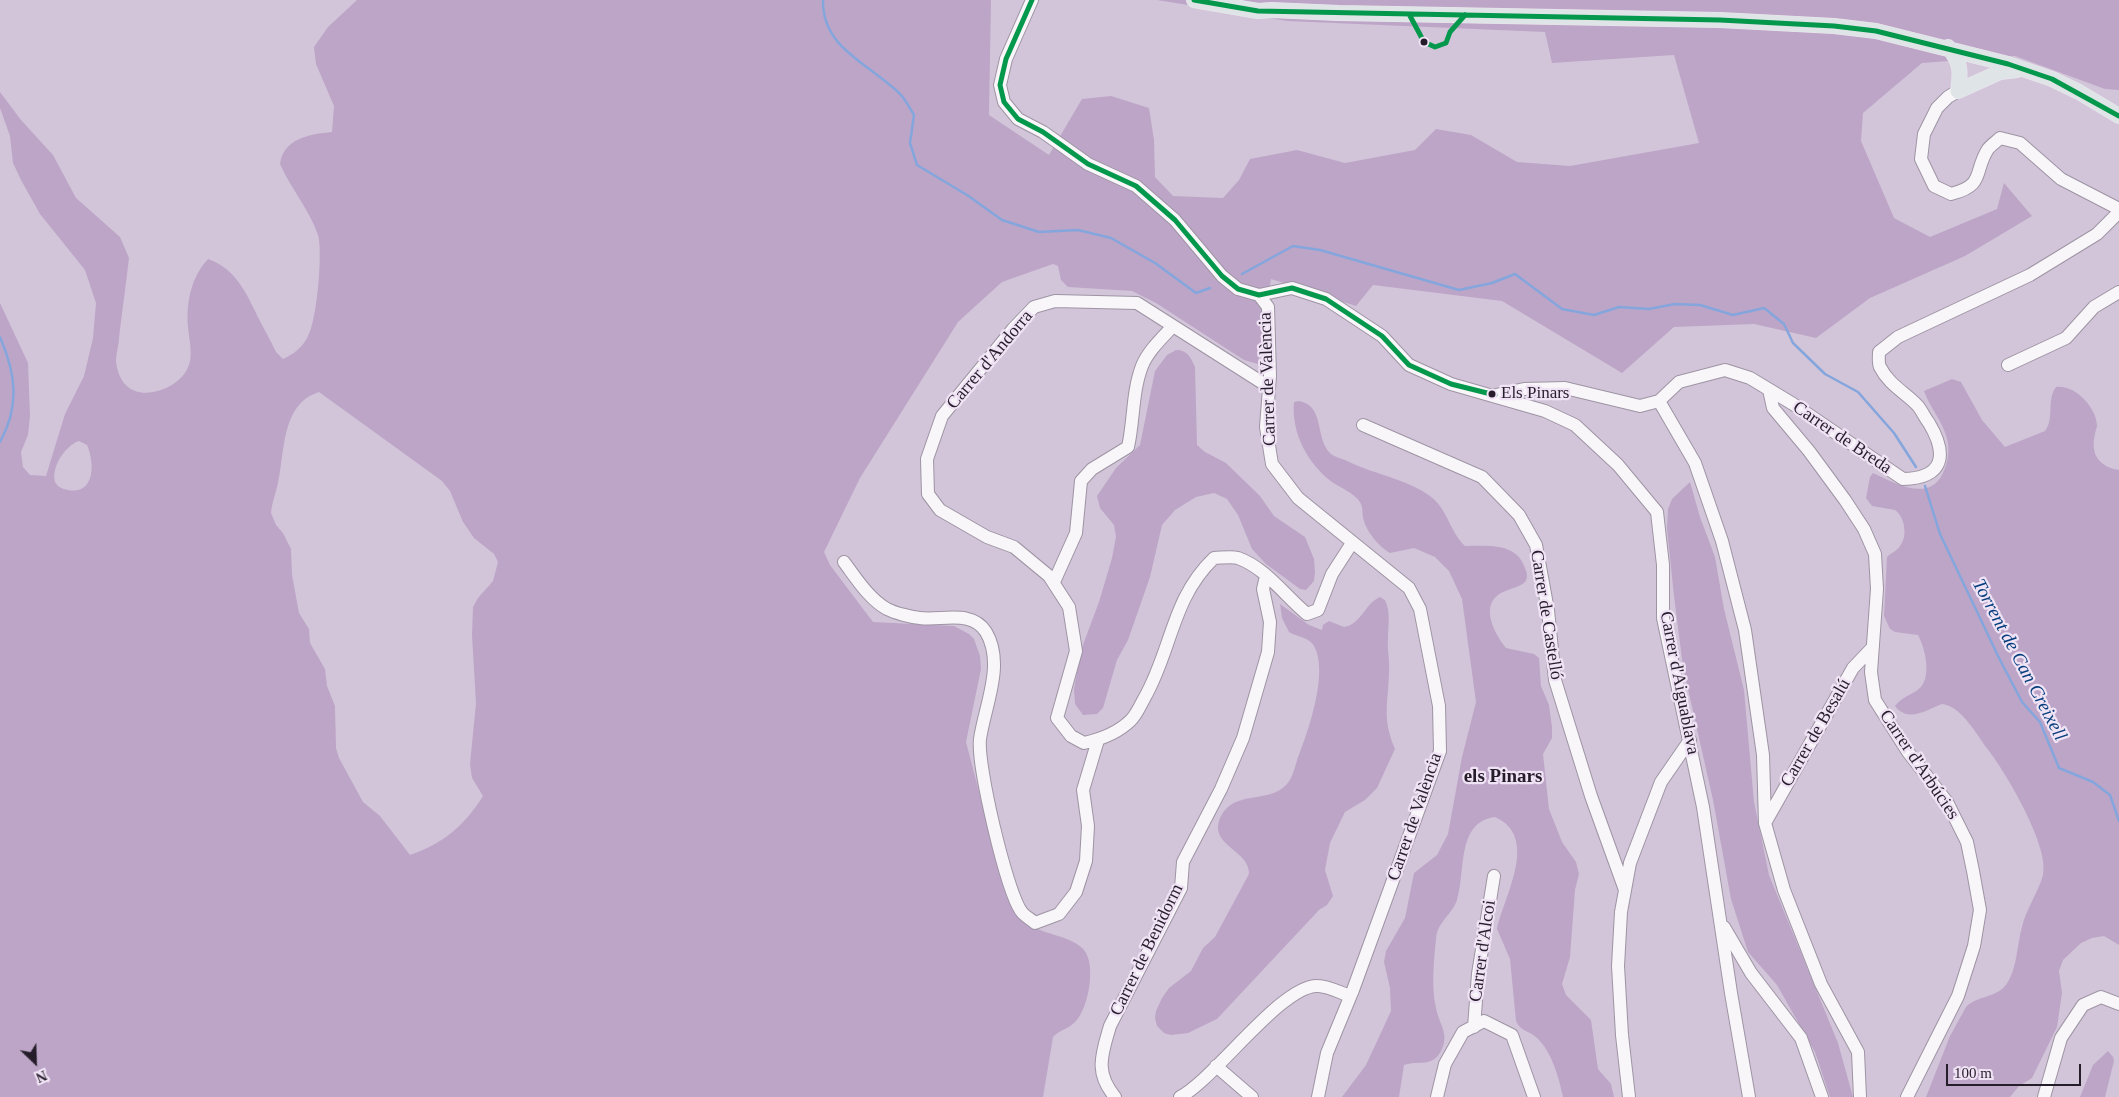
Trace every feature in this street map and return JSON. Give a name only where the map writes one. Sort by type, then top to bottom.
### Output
[{"type":"main road","points":[[1194,0],[1244,10],[1801,23],[1876,31],[1948,47],[2052,79],[2079,92],[2119,116]]},
{"type":"main road","points":[[1238,0],[1271,10]]},
{"type":"main road","points":[[1948,47],[1957,57],[1961,71],[1958,91]]},
{"type":"main road","points":[[1958,91],[2000,72],[2021,70]]},
{"type":"street","name":"Carrer d'Aiguablava","points":[[1032,0],[1006,58],[1000,84],[1004,102],[1018,119],[1043,132],[1088,164],[1136,186],[1175,220],[1222,276],[1238,289],[1259,294],[1292,288],[1326,299],[1382,336],[1409,365],[1451,384],[1495,395],[1545,411],[1575,425],[1618,466],[1657,512],[1663,565],[1663,618],[1704,807],[1749,1097]]},
{"type":"street","points":[[1958,91],[1948,96],[1936,108],[1924,134],[1921,159],[1934,186],[1951,194],[1962,192],[1976,182],[1988,150],[2000,138],[2020,143],[2061,179],[2119,210]]},
{"type":"street","name":"Carrer de Breda","points":[[1659,401],[1679,382],[1702,374],[1725,370],[1750,378],[1903,479],[1920,478],[1936,470],[1942,456],[1936,436],[1919,407],[1893,386],[1880,366],[1878,352],[1898,337],[2030,275],[2097,234],[2119,210]]},
{"type":"street","points":[[2008,365],[2066,338],[2094,307],[2119,292]]},
{"type":"street","name":"Carrer de València","points":[[1259,294],[1268,307],[1269,387],[1266,427],[1272,464],[1298,498],[1409,588],[1420,609],[1439,706],[1440,752],[1327,1053],[1318,1097]]},
{"type":"street","name":"Carrer d'Andorra","points":[[1098,740],[1084,743],[1077,740],[1071,736],[1057,718],[1076,651],[1069,607],[1054,582],[1014,547],[986,537],[940,510],[928,494],[928,459],[942,416],[984,362],[1034,307],[1054,301],[1137,303],[1269,387]]},
{"type":"street","points":[[1054,582],[1076,533],[1081,481],[1092,469],[1128,447],[1132,429],[1134,401],[1142,366],[1173,326]]},
{"type":"street","points":[[1495,395],[1524,389],[1565,388],[1640,406],[1659,401],[1695,463],[1722,541],[1745,630],[1763,755],[1765,823],[1784,890],[1821,984],[1858,1052],[1860,1097]]},
{"type":"street","name":"Carrer d'Arbúcies","points":[[1769,390],[1773,408],[1809,451],[1845,500],[1864,529],[1875,554],[1877,588],[1871,672],[1875,700],[1908,752],[1947,802],[1967,842],[1980,910],[1974,946],[1958,996],[1907,1097]]},
{"type":"street","name":"Carrer de Castelló","points":[[1364,425],[1482,477],[1519,516],[1536,545],[1548,610],[1555,680],[1591,796],[1625,890]]},
{"type":"street","points":[[844,562],[866,591],[887,609],[919,618],[967,617],[986,631],[994,657],[989,699],[980,741],[983,781],[1010,883],[1021,912],[1036,923],[1059,914],[1076,892],[1086,861],[1088,826],[1084,790],[1098,740],[1108,737],[1133,719],[1154,680],[1176,614],[1199,573],[1214,558],[1237,558],[1266,576],[1307,614],[1318,610],[1332,574],[1352,543]]},
{"type":"street","name":"Carrer de Benidorm","points":[[1115,1097],[1103,1079],[1101,1060],[1105,1043],[1110,1026],[1181,888],[1183,862],[1221,789],[1243,738],[1268,652],[1270,622],[1263,589],[1266,576]]},
{"type":"street","name":"Carrer de Besalú","points":[[1765,823],[1853,668],[1874,647]]},
{"type":"street","points":[[1629,1097],[1622,1035],[1618,966],[1621,912],[1630,863],[1661,782],[1690,740]]},
{"type":"street","name":"Carrer d'Alcoi","points":[[1474,1027],[1478,974],[1494,876]]},
{"type":"street","points":[[1721,922],[1751,973],[1801,1038],[1822,1097]]},
{"type":"street","points":[[1180,1097],[1293,994],[1317,985],[1350,996]]},
{"type":"street","points":[[2044,1097],[2061,1038],[2083,1005],[2101,996],[2119,1004]]},
{"type":"street","points":[[1437,1097],[1445,1064],[1463,1032],[1484,1021],[1512,1036],[1534,1097]]},
{"type":"street","points":[[1216,1066],[1252,1097]]},
{"type":"shaded area","points":[[357,0],[991,0],[989,115],[1049,155],[1082,99],[1111,96],[1149,108],[1154,140],[1155,177],[1173,196],[1223,198],[1239,180],[1250,159],[1297,150],[1345,163],[1415,150],[1436,129],[1471,135],[1517,162],[1570,166],[1699,143],[1674,55],[1552,63],[1545,32],[1287,21],[1157,0],[2119,0],[2119,90],[2105,89],[2015,56],[1922,63],[1863,113],[1861,141],[1894,218],[1930,237],[1997,209],[2004,183],[2032,216],[1965,256],[1870,298],[1816,338],[1754,324],[1674,327],[1622,373],[1502,301],[1373,285],[1356,306],[1271,279],[1258,364],[1244,360],[1156,303],[1132,291],[1068,287],[1061,280],[1058,266],[1053,264],[1002,282],[958,322],[860,478],[824,552],[830,565],[873,622],[954,626],[974,639],[980,656],[981,669],[966,742],[988,826],[1032,926],[1075,943],[1086,953],[1089,962],[1090,984],[1088,996],[1080,1016],[1073,1024],[1053,1037],[1043,1097],[0,1097],[0,303],[28,363],[30,416],[28,435],[21,452],[23,467],[30,475],[46,476],[65,414],[84,376],[93,338],[96,303],[85,270],[40,214],[13,163],[10,136],[0,108],[0,92],[21,120],[53,155],[76,198],[120,237],[129,258],[116,355],[117,366],[121,379],[127,386],[143,393],[151,392],[168,387],[176,382],[187,369],[191,353],[188,327],[189,300],[197,274],[208,259],[227,269],[240,284],[276,352],[283,359],[298,350],[308,336],[316,302],[320,255],[318,235],[310,216],[280,164],[286,149],[298,139],[332,132],[334,106],[316,64],[314,47],[328,27]],"holes":[[[319,392],[442,481],[450,491],[463,522],[474,538],[494,554],[498,562],[493,581],[478,598],[473,607],[472,635],[476,703],[470,764],[472,778],[483,796],[461,825],[433,845],[410,855],[380,816],[363,802],[339,758],[336,748],[335,706],[327,686],[325,669],[310,643],[309,629],[299,613],[292,575],[291,549],[271,513],[291,418],[307,398]],[[79,441],[87,445],[90,452],[91,476],[83,488],[77,490],[64,489],[55,482],[55,470],[64,452]]]},
{"type":"shaded area","points":[[1176,350],[1186,353],[1195,367],[1197,445],[1205,452],[1226,463],[1260,496],[1274,516],[1305,537],[1314,559],[1314,581],[1306,590],[1300,589],[1266,564],[1252,549],[1238,515],[1227,499],[1214,493],[1196,497],[1175,510],[1162,525],[1150,577],[1128,640],[1117,660],[1103,708],[1097,714],[1083,715],[1075,704],[1074,689],[1081,650],[1099,602],[1116,537],[1114,525],[1100,508],[1097,496],[1116,468],[1140,445],[1155,371],[1167,355]]},
{"type":"shaded area","points":[[1952,379],[1961,382],[1982,420],[2005,447],[2045,431],[2050,420],[2053,392],[2056,387],[2070,389],[2084,399],[2096,419],[2094,448],[2101,463],[2119,470],[2119,945],[2104,936],[2092,938],[2081,943],[2063,960],[2059,971],[2062,993],[2057,1027],[2032,1078],[2019,1086],[2010,1097],[1926,1097],[1950,1036],[1966,1007],[1970,1003],[2001,990],[2009,980],[2024,920],[2043,875],[2040,847],[2025,811],[2006,776],[1974,730],[1956,710],[1942,704],[1917,714],[1906,714],[1895,706],[1900,700],[1920,688],[1924,683],[1926,662],[1918,635],[1895,632],[1890,629],[1884,616],[1887,557],[1902,542],[1905,532],[1903,522],[1895,510],[1872,506],[1866,498],[1870,477],[1873,473],[1911,488],[1929,487],[1937,482],[1946,465],[1948,443],[1943,427],[1924,391]]},
{"type":"shaded area","points":[[1299,401],[1313,409],[1317,416],[1326,448],[1331,454],[1420,490],[1430,496],[1441,507],[1465,546],[1500,547],[1515,554],[1525,568],[1526,581],[1496,597],[1490,610],[1491,618],[1497,634],[1506,648],[1534,654],[1539,658],[1541,686],[1549,705],[1552,727],[1552,738],[1543,754],[1549,809],[1562,842],[1576,862],[1579,874],[1575,890],[1570,957],[1562,984],[1566,995],[1591,1020],[1598,1069],[1611,1084],[1614,1097],[1563,1097],[1557,1074],[1547,1050],[1537,1038],[1520,1027],[1516,1021],[1510,959],[1497,929],[1516,868],[1517,853],[1515,838],[1508,826],[1495,817],[1483,821],[1474,828],[1468,838],[1457,900],[1437,933],[1433,982],[1434,1000],[1444,1034],[1441,1051],[1429,1062],[1404,1065],[1399,1097],[1342,1097],[1366,1065],[1391,1011],[1390,988],[1384,962],[1386,951],[1405,918],[1414,873],[1437,855],[1448,834],[1462,757],[1476,702],[1462,599],[1449,571],[1435,557],[1414,548],[1390,553],[1377,542],[1364,522],[1360,502],[1351,493],[1323,475],[1303,447],[1295,425],[1294,414],[1294,402]]},
{"type":"shaded area","points":[[1690,482],[1700,517],[1715,557],[1724,609],[1744,690],[1754,802],[1769,875],[1838,1043],[1853,1097],[1830,1097],[1815,1052],[1777,985],[1748,952],[1731,899],[1713,800],[1683,667],[1667,528],[1668,509],[1672,499]]},
{"type":"shaded area","points":[[1380,597],[1385,600],[1389,614],[1387,720],[1395,749],[1377,788],[1365,800],[1345,812],[1330,843],[1325,870],[1333,896],[1327,905],[1319,910],[1217,1019],[1188,1033],[1171,1035],[1164,1033],[1157,1026],[1155,1018],[1162,998],[1169,988],[1191,971],[1203,948],[1215,937],[1249,874],[1248,866],[1244,860],[1220,837],[1218,830],[1219,821],[1232,804],[1240,800],[1278,791],[1286,785],[1294,772],[1307,733],[1318,686],[1318,657],[1312,643],[1289,632],[1282,618],[1280,604],[1309,625],[1322,630],[1323,625],[1329,621],[1344,627],[1350,625],[1359,618],[1370,604]]},
{"type":"shaded area","points":[[2108,1051],[2114,1061],[2105,1097],[2080,1097],[2093,1065]]},
{"type":"waterway","name":"Torrent de Can Creixell","points":[[823,0],[825,17],[830,31],[838,43],[900,94],[914,115],[910,143],[917,165],[967,195],[1002,220],[1039,232],[1078,230],[1111,238],[1155,263],[1196,293],[1210,288]]},
{"type":"waterway","name":"Torrent de Can Creixell","points":[[1242,274],[1293,246],[1320,250],[1459,290],[1492,283],[1515,274],[1562,309],[1594,315],[1619,307],[1649,309],[1675,304],[1700,305],[1733,315],[1764,308],[1784,324],[1793,343],[1825,374],[1858,392],[1894,433],[1916,467]]},
{"type":"waterway","points":[[0,337],[10,364],[14,390],[11,416],[0,442]]},
{"type":"waterway","name":"Torrent de Can Creixell","points":[[1925,486],[1940,534],[2022,702],[2040,722],[2059,768],[2093,782],[2110,795],[2119,821]]},
{"type":"transit line","points":[[1032,0],[1006,59],[1000,85],[1004,102],[1018,119],[1043,132],[1088,164],[1136,186],[1175,220],[1222,276],[1238,289],[1259,295],[1292,288],[1326,299],[1382,336],[1409,365],[1451,384],[1495,395]]},
{"type":"transit line","points":[[1194,0],[1258,11],[1720,20],[1834,26],[1876,31],[2008,64],[2052,79],[2119,116]]},
{"type":"transit line","points":[[1409,14],[1424,42],[1435,47],[1446,43],[1450,32],[1465,15]]},
{"type":"place","name":"Els Pinars","points":[[1492,394]]},
{"type":"district","name":"els Pinars","points":[[1503,777]]}]
